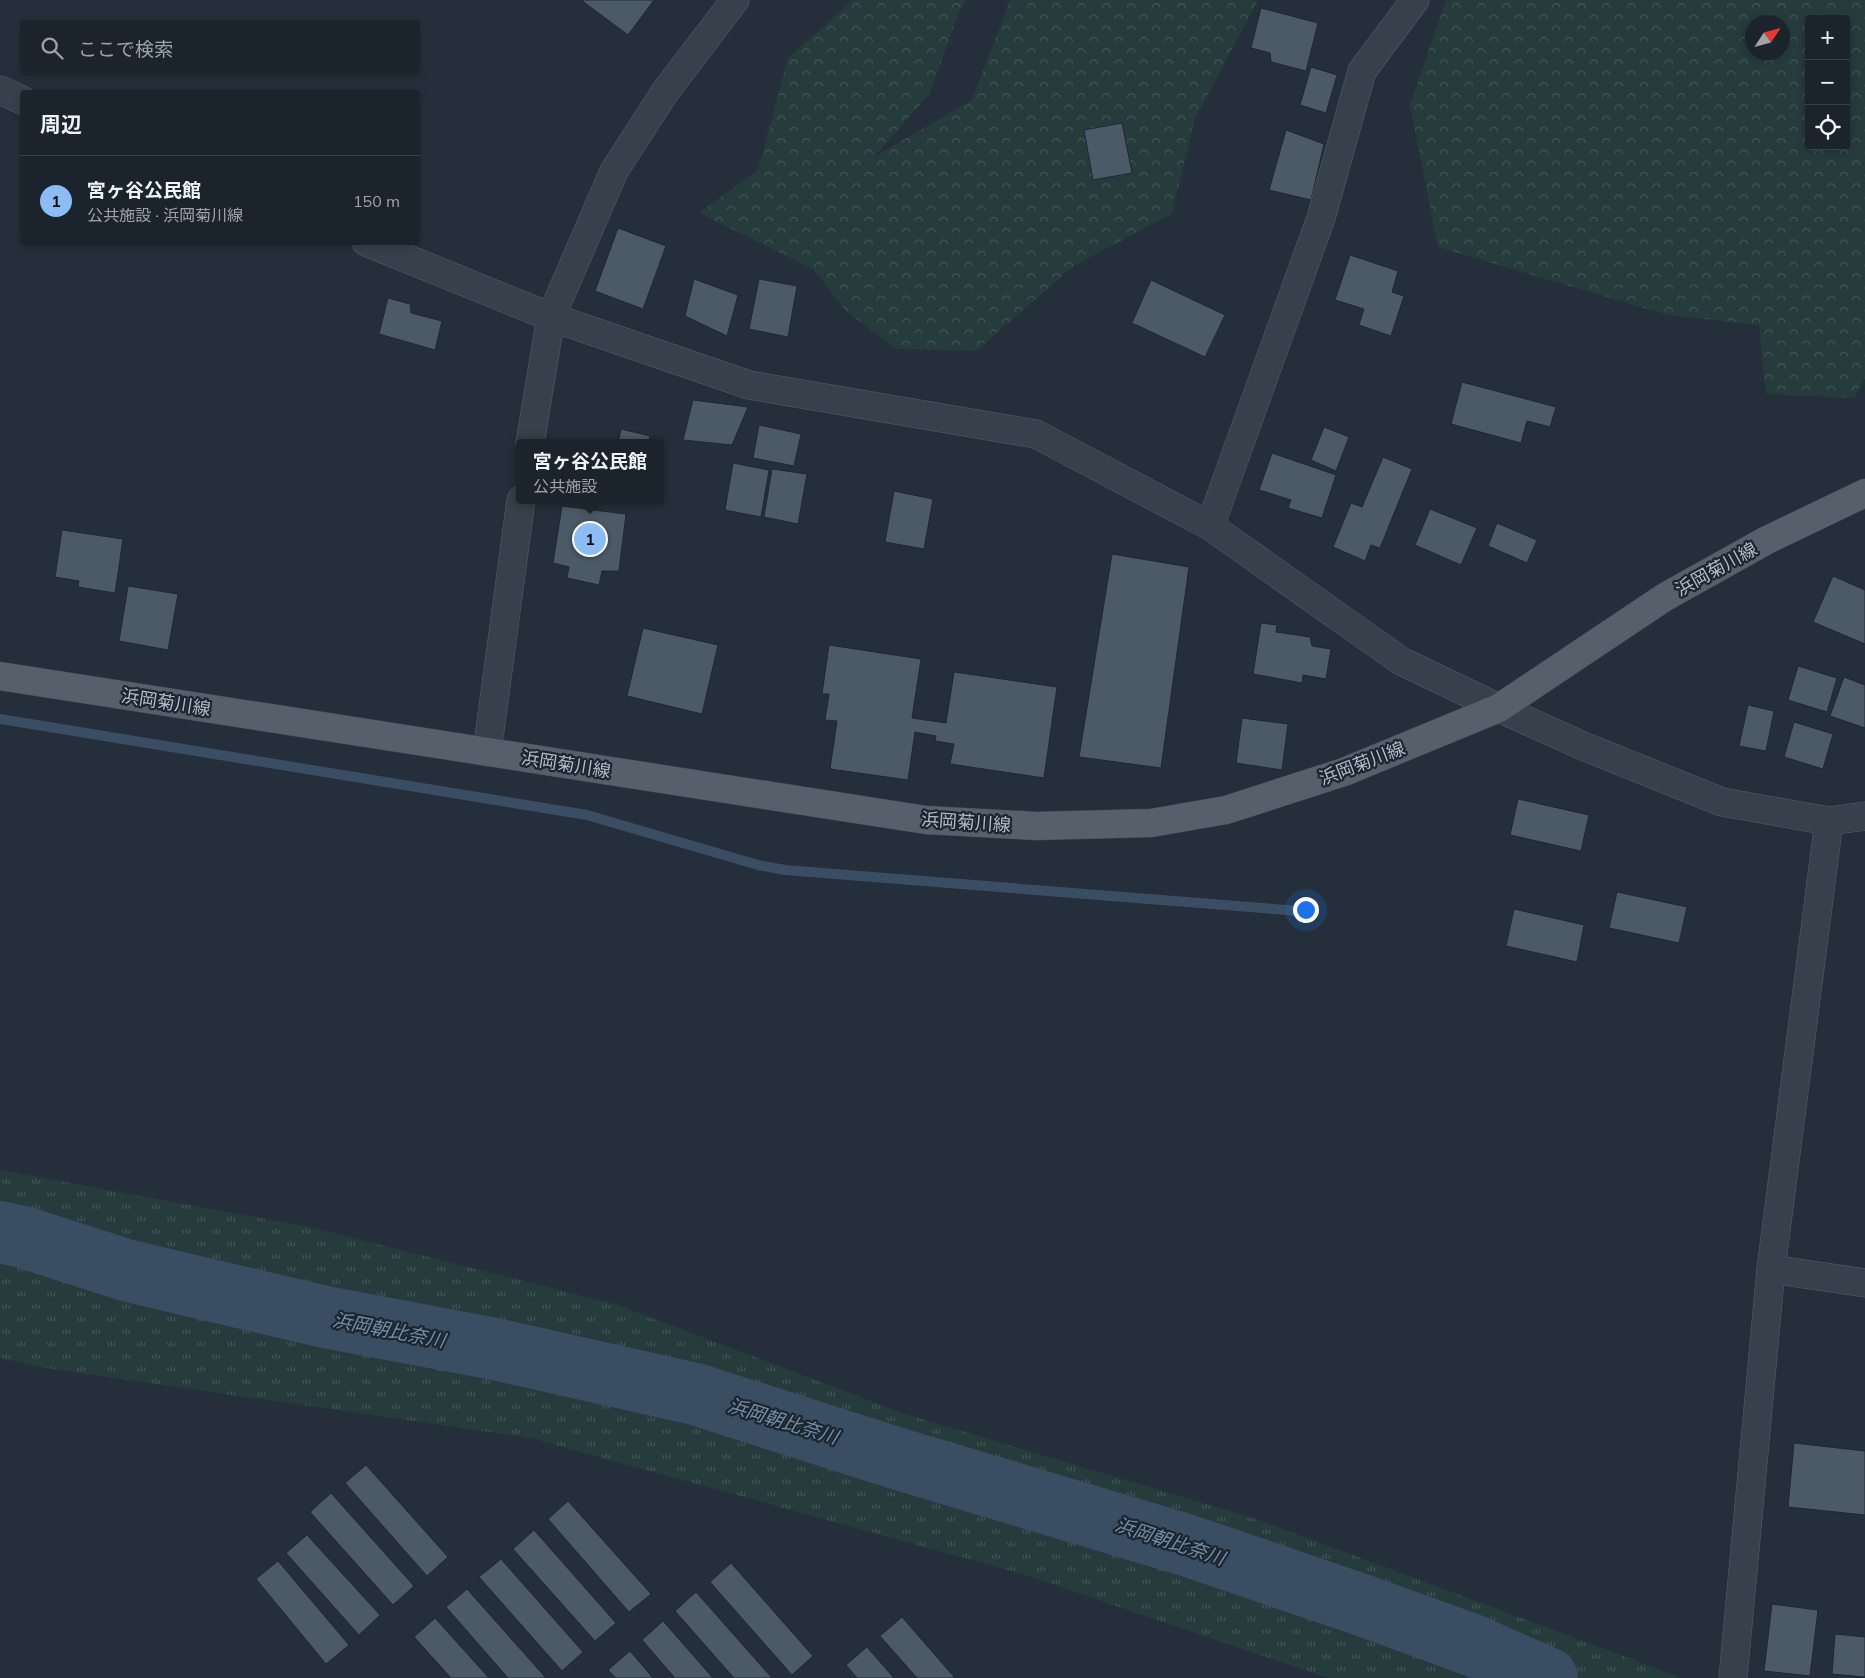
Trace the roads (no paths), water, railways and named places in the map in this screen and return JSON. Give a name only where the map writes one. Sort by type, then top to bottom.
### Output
[{"type":"main road","name":"浜岡菊川線","points":[[0,676],[926,820],[1037,826],[1151,822],[1226,810],[1335,775],[1499,708],[1665,597],[1767,540],[1865,493]]},
{"type":"street","points":[[531,439],[551,318],[614,171],[665,92],[735,0]]},
{"type":"street","points":[[1210,526],[1320,218],[1362,71],[1415,0]]},
{"type":"street","points":[[0,90],[20,99]]},
{"type":"street","points":[[373,245],[551,318],[749,385],[1036,434],[1210,526],[1401,660],[1499,708],[1583,746],[1722,802],[1830,821],[1865,816]]},
{"type":"street","points":[[487,752],[520,504]]},
{"type":"street","points":[[1733,1678],[1772,1269],[1830,821]]},
{"type":"street","points":[[1772,1269],[1865,1282]]},
{"type":"waterway","points":[[0,719],[587,815],[758,865],[785,870],[1312,912]]},
{"type":"waterway","name":"浜岡朝比奈川","points":[[0,1232],[23,1237],[129,1271],[325,1317],[495,1349],[695,1394],[902,1460],[1186,1545],[1472,1645],[1547,1678]]},
{"type":"place","name":"宮ヶ谷公民館","points":[[590,539]]}]
